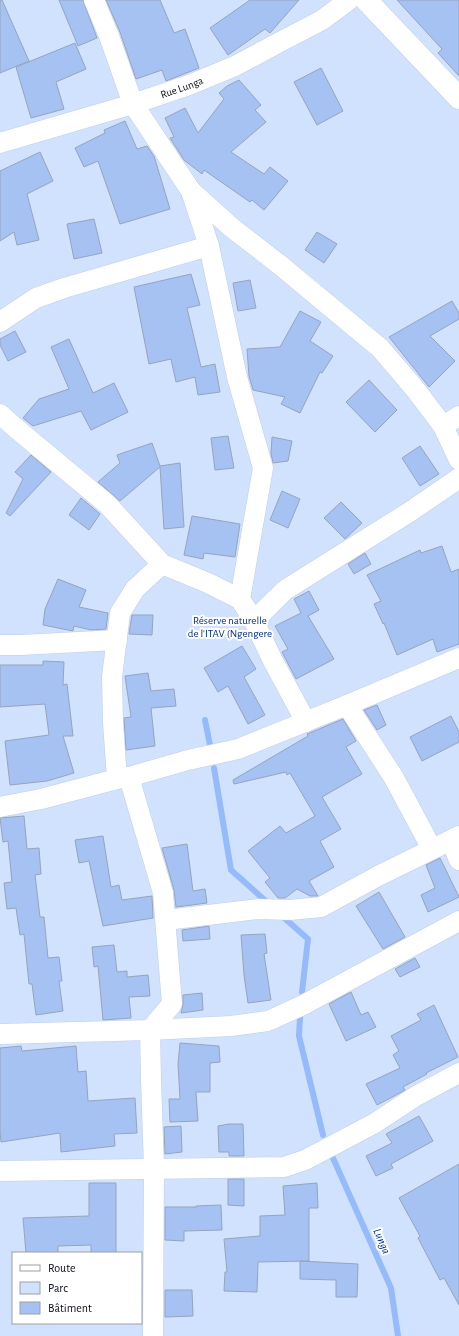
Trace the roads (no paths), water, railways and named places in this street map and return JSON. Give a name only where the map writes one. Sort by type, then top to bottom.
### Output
[{"type":"street","points":[[94,0],[109,36],[133,104],[191,191],[231,227],[280,264],[380,348],[415,389],[451,421],[459,460]]},
{"type":"street","name":"Rue Lunga","points":[[0,143],[189,86],[235,66],[322,20],[349,0]]},
{"type":"street","points":[[366,0],[459,98]]},
{"type":"street","points":[[191,191],[209,246],[237,377],[263,468],[240,599]]},
{"type":"street","points":[[0,322],[36,298],[57,290],[209,246]]},
{"type":"street","points":[[0,414],[107,504],[162,564],[208,583],[240,599],[254,621],[273,661],[306,722]]},
{"type":"street","points":[[254,621],[285,590],[411,511],[459,478]]},
{"type":"street","points":[[152,1336],[154,1168],[150,1079],[150,1030],[172,1004],[163,893],[123,778],[113,722],[112,677],[120,613],[135,589],[162,564]]},
{"type":"street","points":[[0,645],[117,640]]},
{"type":"street","points":[[0,807],[41,799],[188,760],[238,749],[459,658]]},
{"type":"street","points":[[347,705],[394,778],[432,849]]},
{"type":"street","points":[[166,920],[258,909],[290,910],[321,906],[455,838],[459,860]]},
{"type":"street","points":[[0,1034],[150,1030],[231,1026],[268,1021],[303,1005],[459,921]]},
{"type":"street","points":[[0,1170],[284,1167],[305,1160],[375,1123],[416,1096],[459,1073]]},
{"type":"waterway","points":[[205,720],[210,745]]},
{"type":"waterway","points":[[214,768],[231,870],[268,903]]},
{"type":"waterway","points":[[282,916],[308,939],[302,992]]},
{"type":"waterway","points":[[300,1017],[299,1036],[323,1135]]},
{"type":"waterway","name":"Lunga","points":[[333,1158],[391,1288],[398,1336]]},
{"type":"park label","name":"Réserve naturelle de l'ITAV (Ngengere","points":[[230,626]]}]
